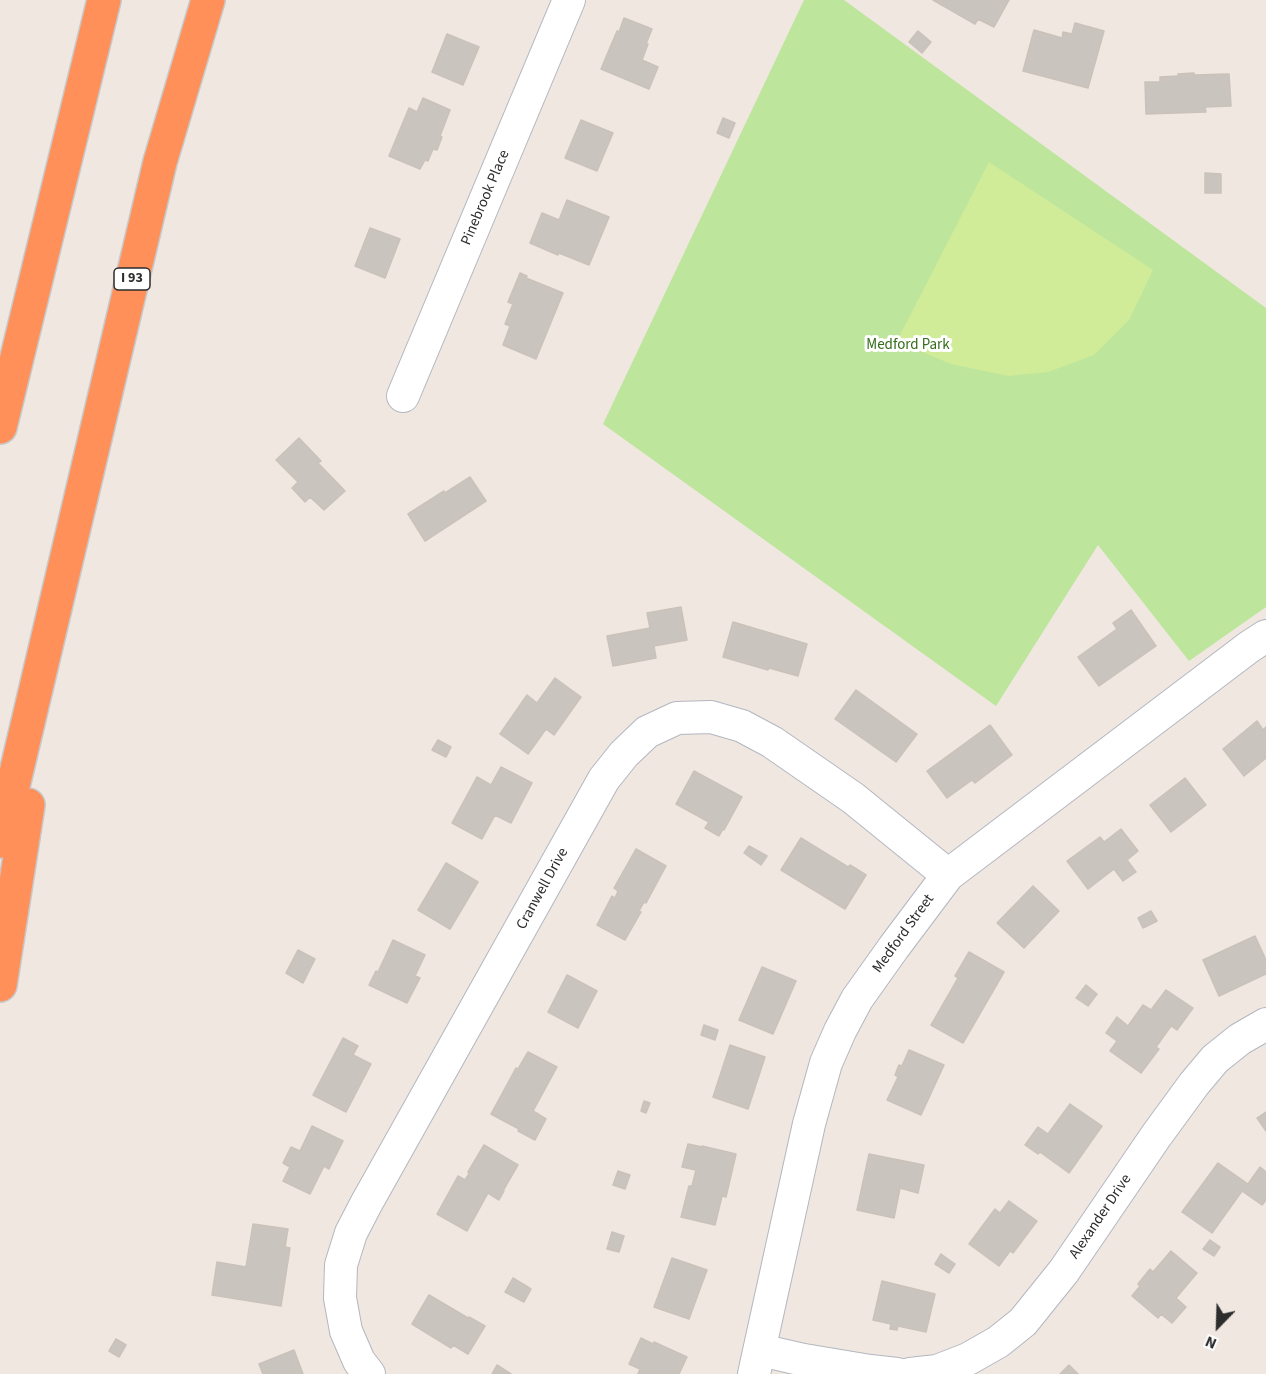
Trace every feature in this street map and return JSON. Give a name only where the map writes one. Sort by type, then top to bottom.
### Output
[{"type":"highway","points":[[0,427],[104,0]]},
{"type":"highway","name":"I 93","points":[[0,841],[160,162],[208,0]]},
{"type":"highway","points":[[0,985],[66,560]]},
{"type":"street","name":"Pinebrook Place","points":[[403,396],[569,0]]},
{"type":"street","name":"Medford Street","points":[[757,1362],[809,1124],[826,1063],[857,999],[894,946],[948,875],[1239,654],[1266,636]]},
{"type":"street","name":"Cranwell Drive","points":[[369,1374],[359,1361],[346,1331],[340,1298],[340,1265],[351,1233],[604,779],[624,754],[647,732],[677,718],[711,717],[742,726],[772,741],[853,798],[948,875]]},
{"type":"street","name":"Alexander Drive","points":[[910,1374],[938,1371],[968,1359],[998,1342],[1023,1322],[1064,1271],[1194,1084],[1215,1059],[1240,1039],[1266,1024]]},
{"type":"street","points":[[757,1362],[804,1360],[897,1374]]},
{"type":"green space","name":"Medford Park","points":[[804,0],[844,0],[1266,308],[1266,607],[1189,661],[1098,545],[996,706],[603,424]]},
{"type":"green space","points":[[989,162],[1153,270],[1129,320],[1094,355],[1048,372],[1008,376],[951,364],[897,341]]},
{"type":"building","points":[[933,0],[1009,0],[994,27],[978,19],[975,24]]},
{"type":"building","points":[[624,18],[652,29],[642,60],[658,67],[649,89],[601,69]]},
{"type":"building","points":[[1075,23],[1104,31],[1088,88],[1023,71],[1034,30],[1062,38],[1063,32],[1072,34]]},
{"type":"building","points":[[918,31],[931,42],[922,53],[909,42]]},
{"type":"building","points":[[447,34],[479,47],[463,85],[432,72]]},
{"type":"building","points":[[1194,73],[1194,75],[1229,74],[1231,106],[1205,107],[1206,112],[1146,114],[1145,82],[1160,82],[1160,77]]},
{"type":"building","points":[[423,98],[450,110],[437,150],[433,149],[428,161],[425,160],[420,169],[389,156],[409,108],[417,112]]},
{"type":"building","points":[[723,118],[735,123],[729,138],[717,133]]},
{"type":"building","points":[[581,120],[613,133],[597,171],[565,158]]},
{"type":"building","points":[[1205,173],[1221,174],[1221,193],[1205,193]]},
{"type":"building","points":[[567,200],[609,217],[589,265],[530,243],[542,213],[559,220]]},
{"type":"building","points":[[370,228],[400,239],[385,278],[355,266]]},
{"type":"building","points":[[520,273],[527,276],[526,278],[563,293],[536,359],[503,345],[510,326],[505,324],[513,304],[508,302]]},
{"type":"building","points":[[299,438],[321,461],[318,463],[345,491],[324,510],[310,497],[305,502],[292,488],[298,482],[276,460]]},
{"type":"building","points":[[470,477],[486,501],[425,541],[408,514]]},
{"type":"building","points":[[681,607],[687,640],[654,646],[656,658],[613,666],[607,636],[650,628],[647,613]]},
{"type":"building","points":[[1131,610],[1156,646],[1099,686],[1078,657],[1117,629],[1113,623]]},
{"type":"building","points":[[733,622],[807,644],[798,676],[723,657]]},
{"type":"building","points":[[555,678],[581,697],[554,735],[546,729],[528,754],[500,734],[527,695],[537,703]]},
{"type":"building","points":[[856,690],[917,734],[896,762],[835,719]]},
{"type":"building","points":[[1257,721],[1263,730],[1266,727],[1266,758],[1244,776],[1223,749]]},
{"type":"building","points":[[990,725],[1012,755],[975,783],[972,780],[947,798],[927,771]]},
{"type":"building","points":[[438,740],[451,747],[446,757],[432,750]]},
{"type":"building","points":[[501,767],[532,783],[511,823],[495,815],[482,839],[452,823],[477,777],[491,785]]},
{"type":"building","points":[[694,771],[742,797],[719,836],[705,828],[709,822],[676,804]]},
{"type":"building","points":[[1185,778],[1206,805],[1171,832],[1150,805]]},
{"type":"building","points":[[1121,829],[1138,851],[1127,860],[1136,872],[1123,881],[1114,869],[1088,889],[1067,861],[1100,837],[1104,842]]},
{"type":"building","points":[[801,838],[848,867],[850,865],[866,875],[845,909],[781,870]]},
{"type":"building","points":[[749,846],[767,856],[761,865],[744,853]]},
{"type":"building","points":[[636,849],[666,866],[646,903],[644,902],[639,911],[641,912],[625,940],[597,925],[612,896],[615,898],[618,891],[614,888]]},
{"type":"building","points":[[446,863],[478,882],[450,929],[418,910]]},
{"type":"building","points":[[1033,886],[1059,911],[1024,948],[997,923]]},
{"type":"building","points":[[1151,911],[1157,921],[1143,928],[1138,918]]},
{"type":"building","points":[[1255,936],[1266,960],[1266,974],[1219,996],[1203,960]]},
{"type":"building","points":[[393,940],[425,955],[415,976],[420,978],[407,1003],[369,985],[376,971],[378,972]]},
{"type":"building","points":[[298,950],[315,959],[303,983],[286,973]]},
{"type":"building","points":[[969,952],[1004,972],[963,1043],[931,1025],[958,978],[955,976]]},
{"type":"building","points":[[762,967],[796,981],[773,1034],[739,1020]]},
{"type":"building","points":[[567,975],[597,991],[578,1028],[548,1012]]},
{"type":"building","points":[[1086,985],[1097,994],[1088,1006],[1076,998]]},
{"type":"building","points":[[1166,990],[1193,1008],[1177,1030],[1171,1026],[1156,1047],[1159,1049],[1141,1073],[1110,1051],[1117,1041],[1106,1033],[1117,1017],[1128,1026],[1143,1005],[1151,1010]]},
{"type":"building","points":[[704,1025],[718,1030],[715,1040],[701,1035]]},
{"type":"building","points":[[343,1038],[358,1046],[353,1055],[371,1064],[346,1112],[313,1095]]},
{"type":"building","points":[[730,1045],[765,1057],[748,1109],[713,1097]]},
{"type":"building","points":[[909,1050],[944,1065],[921,1115],[887,1100],[898,1077],[895,1075],[899,1065],[902,1066]]},
{"type":"building","points":[[528,1052],[557,1067],[533,1111],[546,1119],[535,1140],[491,1114],[516,1068],[518,1069]]},
{"type":"building","points":[[644,1101],[650,1103],[646,1113],[641,1111]]},
{"type":"building","points":[[1070,1104],[1102,1126],[1069,1173],[1040,1152],[1038,1154],[1025,1145],[1038,1127],[1048,1134]]},
{"type":"building","points":[[1266,1112],[1266,1131],[1257,1118]]},
{"type":"building","points":[[312,1126],[343,1141],[329,1169],[324,1166],[310,1194],[283,1181],[290,1167],[283,1163],[291,1147],[300,1151]]},
{"type":"building","points":[[688,1144],[736,1154],[726,1197],[722,1196],[715,1225],[681,1217],[689,1186],[692,1186],[696,1170],[682,1167]]},
{"type":"building","points":[[484,1145],[518,1165],[499,1200],[488,1193],[467,1231],[437,1214],[458,1176],[465,1180]]},
{"type":"building","points":[[869,1154],[924,1165],[918,1193],[900,1188],[894,1218],[857,1210]]},
{"type":"building","points":[[1218,1163],[1248,1184],[1260,1167],[1266,1172],[1266,1200],[1262,1205],[1242,1191],[1212,1233],[1182,1212]]},
{"type":"building","points":[[618,1171],[630,1175],[625,1189],[613,1185]]},
{"type":"building","points":[[1009,1201],[1037,1221],[1013,1253],[1010,1251],[999,1266],[969,1244],[995,1209],[1000,1213]]},
{"type":"building","points":[[253,1224],[288,1229],[285,1247],[290,1248],[281,1306],[212,1295],[217,1262],[246,1267]]},
{"type":"building","points":[[612,1232],[624,1236],[619,1252],[607,1249]]},
{"type":"building","points":[[1210,1240],[1220,1247],[1214,1256],[1203,1249]]},
{"type":"building","points":[[1171,1251],[1197,1273],[1176,1298],[1186,1307],[1172,1323],[1161,1314],[1158,1318],[1132,1296],[1150,1269],[1153,1272]]},
{"type":"building","points":[[941,1254],[955,1264],[949,1273],[935,1264]]},
{"type":"building","points":[[672,1258],[707,1270],[689,1319],[654,1307]]},
{"type":"building","points":[[513,1278],[531,1289],[524,1302],[505,1292]]},
{"type":"building","points":[[882,1281],[935,1294],[926,1332],[898,1326],[897,1330],[890,1329],[891,1324],[873,1320]]},
{"type":"building","points":[[429,1295],[485,1326],[468,1354],[453,1345],[451,1348],[412,1324]]},
{"type":"building","points":[[641,1338],[687,1357],[679,1374],[638,1374],[640,1369],[629,1364]]},
{"type":"building","points":[[116,1339],[126,1345],[119,1357],[109,1351]]},
{"type":"building","points":[[294,1350],[303,1374],[263,1374],[259,1364]]},
{"type":"building","points":[[497,1365],[511,1374],[492,1374]]},
{"type":"building","points":[[1069,1365],[1078,1374],[1060,1374]]}]
